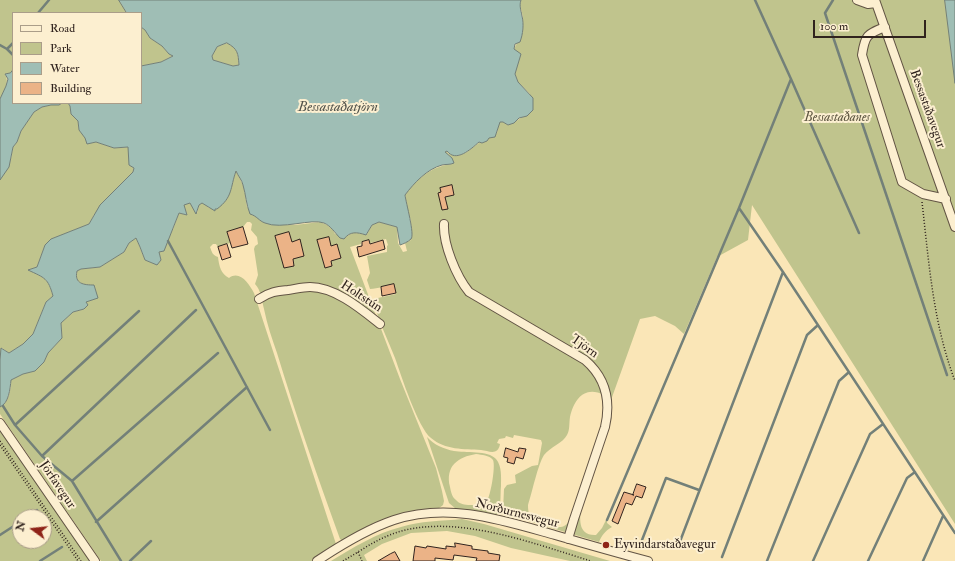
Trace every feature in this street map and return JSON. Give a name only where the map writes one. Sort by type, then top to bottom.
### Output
[{"type":"street","points":[[857,0],[868,4],[875,2]]},
{"type":"street","name":"Bessastaðavegur","points":[[875,2],[955,228]]},
{"type":"street","points":[[885,27],[870,33],[864,43],[862,55],[902,182],[921,193],[946,199]]},
{"type":"street","name":"Tjörn","points":[[444,224],[445,237],[454,266],[462,283],[469,292],[585,360],[597,372],[602,382],[608,405],[608,415],[568,539]]},
{"type":"street","name":"Holtstún","points":[[259,299],[266,294],[275,291],[310,287],[327,289],[356,306],[380,324]]},
{"type":"street","name":"Jörfavegur","points":[[0,423],[95,561]]},
{"type":"street","name":"Norðurnesvegur","points":[[317,561],[365,532],[395,520],[422,514],[456,512],[490,517],[568,539],[615,557],[648,561]]},
{"type":"path","points":[[921,193],[935,312],[944,351],[955,381]]},
{"type":"path","points":[[0,441],[80,561]]},
{"type":"path","points":[[0,446],[80,561]]},
{"type":"path","points":[[343,561],[386,536],[412,528],[442,526],[470,529],[507,536],[591,561]]},
{"type":"path","points":[[358,552],[362,561]]},
{"type":"green space","points":[[0,0],[119,0],[126,12],[12,12],[12,71],[5,74],[7,83],[0,99]]},
{"type":"green space","name":"Bessastaðanes","points":[[521,0],[955,0],[955,524],[752,205],[748,240],[717,257],[684,334],[675,326],[655,316],[640,319],[611,400],[604,378],[593,364],[463,287],[593,369],[604,395],[597,392],[591,392],[586,393],[578,399],[572,410],[567,435],[544,455],[535,479],[528,505],[530,516],[541,523],[561,527],[567,524],[572,516],[569,528],[565,532],[505,514],[503,511],[504,489],[507,485],[516,483],[515,475],[532,466],[538,465],[542,443],[541,440],[514,435],[513,438],[506,436],[505,438],[499,439],[497,443],[500,444],[497,450],[490,452],[448,447],[436,442],[426,432],[410,401],[374,303],[374,301],[378,298],[396,294],[394,284],[370,289],[367,280],[370,273],[367,256],[387,252],[388,245],[386,239],[370,243],[369,240],[350,247],[400,379],[436,468],[444,501],[443,505],[438,509],[343,541],[340,539],[307,447],[270,331],[260,292],[255,284],[258,275],[254,249],[258,244],[257,237],[251,230],[252,224],[247,222],[243,227],[227,232],[230,243],[218,247],[216,244],[213,244],[210,247],[213,254],[218,257],[222,272],[229,278],[237,276],[244,279],[254,293],[336,544],[334,548],[315,561],[101,561],[0,414],[0,407],[6,402],[9,395],[11,380],[23,374],[35,371],[44,362],[48,353],[62,338],[61,323],[73,312],[85,309],[85,302],[97,298],[94,286],[83,284],[78,281],[76,275],[77,271],[81,269],[100,267],[124,252],[129,243],[136,238],[145,260],[153,263],[161,260],[159,252],[173,229],[179,213],[187,215],[183,205],[190,203],[197,213],[199,205],[202,203],[207,205],[209,208],[216,208],[230,191],[236,171],[244,187],[247,207],[265,223],[295,225],[320,222],[327,225],[335,234],[347,236],[354,232],[367,234],[372,225],[379,222],[397,227],[398,243],[403,252],[407,251],[405,243],[411,240],[411,221],[407,210],[405,195],[409,189],[431,170],[452,164],[452,158],[445,152],[446,151],[449,154],[458,156],[497,133],[498,124],[500,122],[508,125],[525,116],[530,94],[518,82],[515,74],[514,49],[523,31],[523,17],[520,5]]},
{"type":"green space","points":[[142,28],[150,38],[162,46],[169,54],[174,55],[161,62],[142,66]]},
{"type":"green space","points":[[227,43],[236,49],[239,65],[233,66],[213,60],[212,56],[217,47]]},
{"type":"green space","points":[[69,104],[71,114],[78,121],[79,130],[90,143],[96,142],[114,148],[129,147],[129,164],[134,167],[133,172],[94,215],[89,224],[52,239],[45,245],[37,267],[29,270],[45,279],[53,296],[46,302],[33,334],[23,344],[9,353],[2,348],[0,360],[0,180],[11,158],[13,147],[17,142],[21,131],[34,112],[42,107]]},
{"type":"green space","points":[[0,431],[41,488],[90,561],[0,561]]},
{"type":"green space","points":[[427,437],[443,448],[450,450],[488,454],[496,459],[500,468],[500,501],[496,516],[456,509],[449,503]],"holes":[[[476,454],[487,456],[491,458],[494,463],[489,497],[485,504],[478,506],[462,504],[457,501],[452,494],[449,480],[449,473],[454,464],[464,457]]]},
{"type":"green space","points":[[581,505],[580,520],[586,533],[596,535],[602,528],[607,518],[607,523],[612,527],[604,533],[599,542],[572,534]]},
{"type":"green space","points":[[462,519],[610,561],[570,561],[511,548],[475,536],[447,531],[411,533],[382,544],[364,555],[367,561],[331,561],[365,541],[392,530],[408,525]]},
{"type":"water","name":"Bessastaðatjörn","points":[[119,0],[521,0],[520,6],[523,22],[522,32],[520,42],[515,44],[514,49],[521,54],[515,74],[518,82],[533,98],[533,110],[527,116],[519,118],[514,123],[508,125],[500,122],[495,137],[489,138],[487,141],[482,143],[479,142],[463,154],[455,156],[447,151],[445,152],[452,158],[454,163],[436,167],[426,173],[405,195],[412,236],[406,243],[400,245],[397,227],[379,222],[372,225],[366,235],[351,233],[344,239],[340,238],[324,223],[312,222],[272,225],[263,222],[250,214],[242,183],[236,171],[226,200],[222,205],[215,209],[215,211],[202,203],[199,205],[196,214],[190,203],[184,205],[187,215],[179,213],[164,251],[159,252],[161,260],[157,265],[145,260],[136,238],[129,243],[124,252],[100,267],[81,269],[77,271],[76,275],[78,281],[87,285],[94,285],[98,298],[86,302],[88,305],[84,309],[73,312],[61,323],[62,338],[48,353],[44,362],[35,371],[23,374],[11,380],[7,399],[0,407],[1,348],[9,353],[23,344],[33,334],[46,302],[53,296],[45,279],[28,270],[37,267],[45,245],[51,239],[89,224],[100,205],[133,172],[134,168],[129,165],[128,147],[114,148],[96,142],[87,144],[85,138],[79,130],[78,121],[71,114],[69,104],[142,104],[142,66],[161,62],[173,56],[150,38],[142,28],[142,12],[126,12]],"holes":[[[227,43],[237,52],[239,65],[233,66],[213,60],[212,56],[217,47]]]},
{"type":"water","points":[[945,0],[955,0],[955,83]]},
{"type":"water","points":[[12,71],[12,104],[60,104],[42,107],[34,112],[21,131],[17,142],[13,147],[9,167],[0,180],[0,99],[8,79],[5,74]]},
{"type":"building","points":[[452,185],[454,195],[445,197],[448,209],[442,210],[438,193],[441,192],[440,188]]},
{"type":"building","points":[[243,227],[248,244],[232,248],[227,232]]},
{"type":"building","points":[[289,232],[292,242],[300,239],[304,256],[293,259],[294,266],[284,268],[275,236]]},
{"type":"building","points":[[329,237],[331,246],[337,244],[341,258],[331,261],[332,266],[325,268],[317,240]]},
{"type":"building","points":[[369,240],[370,244],[383,240],[385,249],[359,257],[357,247],[362,246],[362,242]]},
{"type":"building","points":[[227,244],[231,257],[222,260],[218,247]]},
{"type":"building","points":[[394,284],[396,293],[382,296],[381,287]]},
{"type":"building","points":[[506,448],[518,452],[519,448],[526,449],[523,459],[516,457],[514,464],[507,462],[508,458],[504,457]]},
{"type":"building","points":[[637,484],[646,487],[642,498],[636,496],[632,505],[626,503],[618,524],[612,521],[624,492],[633,495]]},
{"type":"building","points":[[455,543],[472,546],[472,549],[488,551],[488,553],[500,555],[499,561],[476,561],[477,558],[454,555],[453,560],[435,558],[435,561],[413,561],[415,546],[446,549],[446,546],[455,547]]},
{"type":"building","points":[[395,552],[400,561],[378,561],[390,554]]},
{"type":"waterway","points":[[39,12],[49,0]]},
{"type":"waterway","points":[[755,0],[791,79],[739,208],[783,272],[955,533]]},
{"type":"waterway","points":[[833,0],[825,13],[947,375]]},
{"type":"waterway","points":[[7,49],[12,44]]},
{"type":"waterway","points":[[0,45],[12,54]]},
{"type":"waterway","points":[[791,79],[859,233]]},
{"type":"waterway","points":[[607,520],[739,208]]},
{"type":"waterway","points":[[168,241],[270,430]]},
{"type":"waterway","points":[[679,544],[783,272]]},
{"type":"waterway","points":[[42,456],[196,310]]},
{"type":"waterway","points":[[15,425],[139,311]]},
{"type":"waterway","points":[[722,557],[807,335],[818,325]]},
{"type":"waterway","points":[[72,481],[218,353]]},
{"type":"waterway","points":[[767,561],[839,381],[849,372]]},
{"type":"waterway","points":[[96,522],[247,387]]},
{"type":"waterway","points":[[3,406],[15,425],[42,456],[72,481],[121,561]]},
{"type":"waterway","points":[[813,561],[870,434],[883,424]]},
{"type":"waterway","points":[[868,561],[907,478],[915,472]]},
{"type":"waterway","points":[[642,540],[666,478],[699,490]]},
{"type":"waterway","points":[[923,561],[943,516]]},
{"type":"waterway","points":[[0,535],[12,527]]},
{"type":"waterway","points":[[130,561],[151,541]]},
{"type":"waterway","points":[[40,561],[62,547]]},
{"type":"place","name":"Eyvindarstaðavegur","points":[[606,545]]}]
